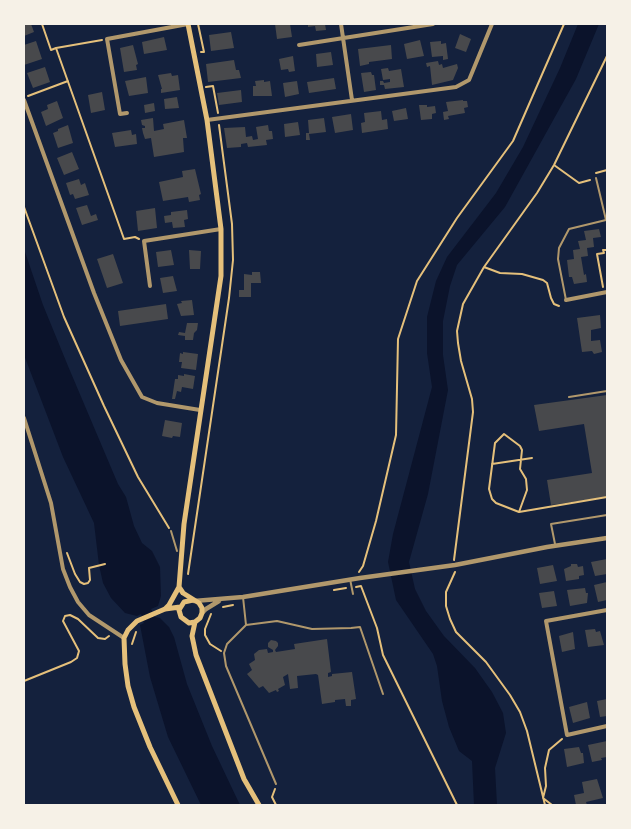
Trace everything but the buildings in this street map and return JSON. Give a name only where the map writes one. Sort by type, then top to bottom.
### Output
[{"type":"main road","points":[[178,590],[199,603],[202,608],[200,618],[195,622],[189,623],[183,620],[180,614],[181,606],[178,590],[184,524],[221,276],[221,229],[207,120],[188,24]]},
{"type":"main road","points":[[165,609],[178,590]]},
{"type":"main road","points":[[178,805],[150,748],[134,707],[128,686],[124,638],[128,630],[157,612],[181,606],[184,602],[194,600]]},
{"type":"main road","points":[[195,622],[192,636],[196,656],[240,770],[259,805]]},
{"type":"street","points":[[127,113],[120,114],[107,39],[188,24]]},
{"type":"street","points":[[341,24],[352,100]]},
{"type":"street","points":[[299,45],[433,24]]},
{"type":"street","points":[[207,120],[456,87],[468,80],[492,24]]},
{"type":"street","points":[[24,99],[120,360],[142,397],[157,403],[200,410]]},
{"type":"street","points":[[150,286],[144,241],[221,229]]},
{"type":"street","points":[[566,300],[605,292]]},
{"type":"street","points":[[24,418],[51,503],[63,569],[78,602],[89,615],[124,638]]},
{"type":"street","points":[[194,600],[223,600],[243,597],[350,580],[359,575],[367,577],[441,567],[455,567],[555,546],[607,538]]},
{"type":"street","points":[[202,613],[211,605],[223,600]]},
{"type":"street","points":[[607,610],[546,621],[567,735],[607,726]]},
{"type":"lane","points":[[566,300],[558,259],[559,248],[569,229],[606,220],[596,178]]},
{"type":"lane","points":[[569,397],[607,391]]},
{"type":"lane","points":[[555,546],[551,524],[607,515]]},
{"type":"lane","points":[[171,531],[177,551]]},
{"type":"lane","points":[[350,580],[353,594]]},
{"type":"lane","points":[[243,597],[246,625]]},
{"type":"lane","points":[[276,784],[226,666],[224,653],[227,644],[246,625],[277,621],[312,628],[360,627],[383,694]]},
{"type":"path","points":[[42,24],[51,50],[107,39]]},
{"type":"path","points":[[194,54],[204,52],[198,24]]},
{"type":"path","points":[[359,575],[376,521],[396,435],[398,338],[417,280],[513,141],[564,24]]},
{"type":"path","points":[[56,48],[124,239],[135,238],[144,241]]},
{"type":"path","points":[[454,558],[473,412],[472,399],[458,343],[458,331],[464,304],[484,267],[532,200],[554,165],[607,56]]},
{"type":"path","points":[[24,99],[68,82]]},
{"type":"path","points":[[554,165],[580,183],[596,178],[595,173],[607,170]]},
{"type":"path","points":[[24,207],[64,317],[108,414],[138,476],[171,531]]},
{"type":"path","points":[[605,292],[597,254],[604,253],[603,250],[607,250]]},
{"type":"path","points":[[484,267],[500,273],[522,274],[543,280],[547,283],[554,304],[559,306]]},
{"type":"path","points":[[519,512],[527,490],[526,479],[520,468],[522,450],[520,446],[504,434],[494,443],[489,489],[496,503],[519,512],[607,497]]},
{"type":"path","points":[[492,464],[532,458]]},
{"type":"path","points":[[60,548],[66,549],[72,567],[80,582],[88,583],[90,580],[89,568],[105,564]]},
{"type":"path","points":[[455,567],[446,592],[446,606],[450,619],[456,632],[486,662],[520,712],[545,805]]},
{"type":"path","points":[[361,586],[377,628],[383,655],[457,805]]},
{"type":"path","points":[[212,612],[207,620],[205,635],[210,644],[224,653]]},
{"type":"path","points":[[24,681],[77,658],[79,651],[63,621],[65,616],[70,615],[78,619],[98,638],[105,639],[110,636]]},
{"type":"path","points":[[131,647],[136,633],[136,624]]},
{"type":"path","points":[[543,798],[546,786],[545,768],[549,750],[567,735]]},
{"type":"path","points":[[276,784],[272,797],[276,805]]},
{"type":"path","points":[[543,798],[552,805]]},
{"type":"water","points":[[578,24],[599,24],[576,79],[505,207],[457,265],[450,286],[443,321],[443,355],[448,390],[428,494],[409,562],[415,589],[426,611],[444,636],[475,668],[492,692],[503,713],[506,733],[495,768],[497,805],[474,805],[472,761],[459,751],[449,727],[442,701],[437,666],[433,654],[396,600],[388,562],[393,534],[432,387],[427,353],[427,317],[436,281],[447,257],[496,193],[523,147],[560,68]]},
{"type":"water","points":[[24,249],[43,305],[68,366],[118,484],[126,497],[134,526],[142,543],[152,551],[160,567],[161,596],[158,606],[151,609],[155,617],[160,618],[169,627],[174,637],[187,684],[212,746],[240,805],[201,805],[168,737],[150,677],[140,625],[144,623],[141,614],[137,616],[125,613],[111,598],[103,583],[94,523],[63,457],[24,355]]}]
